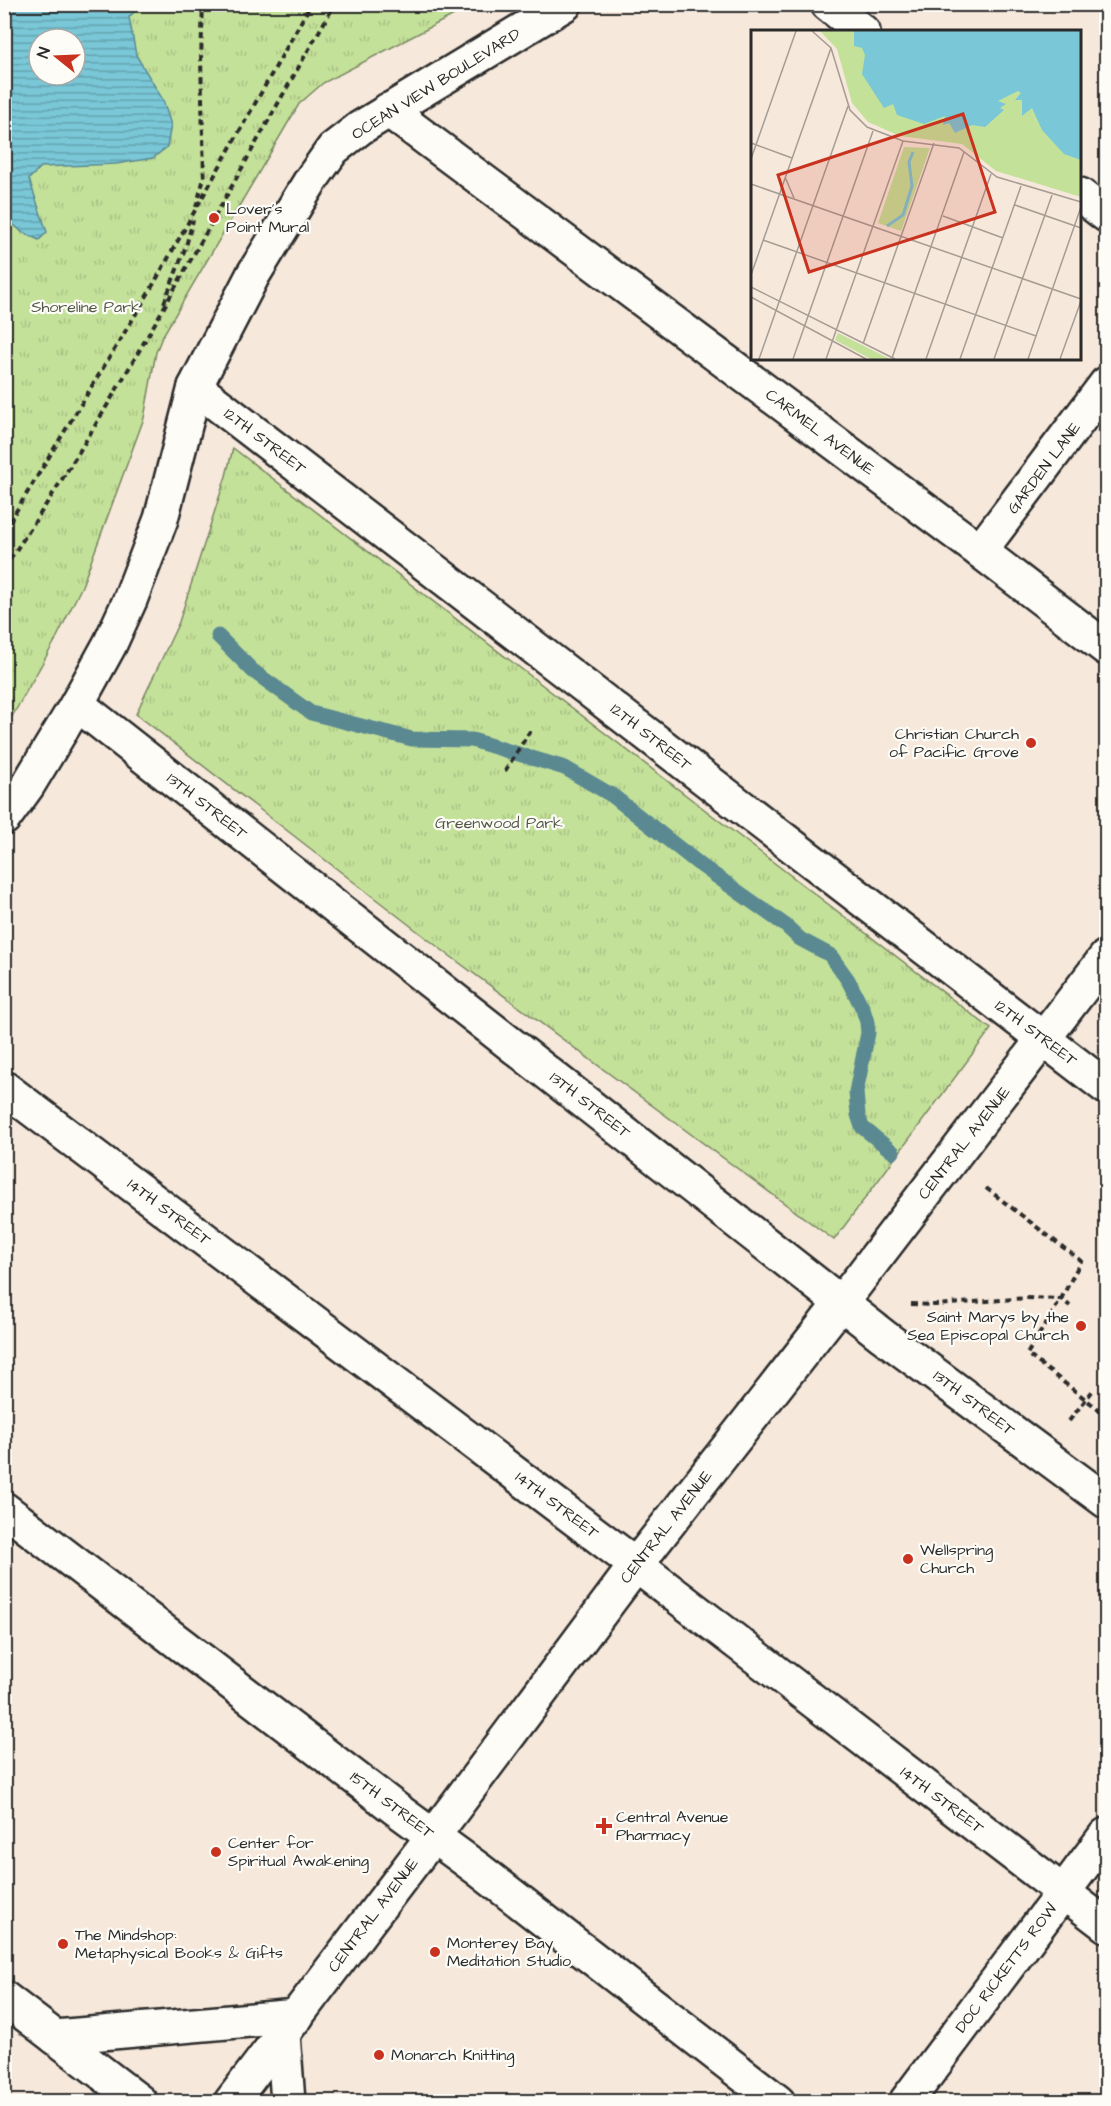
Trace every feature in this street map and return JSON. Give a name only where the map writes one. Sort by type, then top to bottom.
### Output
[{"type":"street","name":"OCEAN VIEW BOULEVARD","points":[[4,818],[28,785],[78,704],[110,644],[130,600],[161,519],[195,387],[253,275],[311,180],[333,149],[360,128],[565,4]]},
{"type":"street","points":[[828,4],[860,30]]},
{"type":"street","name":"CARMEL AVENUE","points":[[388,110],[981,551],[1107,648]]},
{"type":"street","points":[[1081,196],[1107,215]]},
{"type":"street","name":"GARDEN LANE","points":[[981,551],[1107,384]]},
{"type":"street","name":"12TH STREET","points":[[195,387],[1107,1087]]},
{"type":"street","name":"13TH STREET","points":[[78,704],[841,1303],[1107,1501]]},
{"type":"street","name":"CENTRAL AVENUE","points":[[231,2102],[636,1565],[1107,957]]},
{"type":"street","name":"14TH STREET","points":[[4,1088],[636,1565],[1107,1925]]},
{"type":"street","name":"15TH STREET","points":[[4,1509],[478,1869],[778,2102]]},
{"type":"street","name":"DOC RICKETTS ROW","points":[[906,2102],[1107,1835]]},
{"type":"street","points":[[4,1998],[140,2102]]},
{"type":"street","points":[[55,2037],[290,2025],[288,2102]]},
{"type":"path","points":[[158,319],[186,246],[204,178],[201,58],[203,4]]},
{"type":"path","points":[[4,531],[38,479],[194,215],[311,4]]},
{"type":"path","points":[[4,568],[38,518],[158,319],[335,4]]},
{"type":"path","points":[[505,771],[530,730]]},
{"type":"path","points":[[986,1188],[1081,1261],[1027,1354],[1107,1415]]},
{"type":"path","points":[[906,1304],[935,1305],[1027,1298],[1061,1299],[1070,1306]]},
{"type":"path","points":[[1068,1423],[1094,1389]]},
{"type":"green space","name":"Shoreline Park","points":[[5,5],[473,5],[323,83],[299,104],[162,337],[156,352],[144,418],[82,586],[55,641],[5,729]]},
{"type":"green space","name":"Greenwood Park","points":[[233,448],[991,1029],[834,1240],[438,947],[136,714],[179,622]]},
{"type":"water","points":[[4,5],[141,5],[129,17],[136,55],[163,100],[171,125],[167,147],[153,158],[116,164],[41,167],[29,179],[47,232],[39,240],[22,232],[5,217]]},
{"type":"waterway","points":[[218,636],[253,671],[311,713],[412,739],[472,740],[565,768],[613,796],[699,864],[785,925],[800,939],[830,955],[848,980],[867,1022],[868,1033],[856,1092],[858,1115],[862,1127],[893,1152]]},
{"type":"place","name":"Lover's Point Mural","points":[[214,218]]},
{"type":"place","name":"Christian Church of Pacific Grove","points":[[1031,743]]},
{"type":"place","name":"Saint Marys by the Sea Episcopal Church","points":[[1081,1326]]},
{"type":"place","name":"Wellspring Church","points":[[908,1559]]},
{"type":"place","name":"Central Avenue Pharmacy","points":[[604,1826]]},
{"type":"place","name":"Center for Spiritual Awakening","points":[[216,1852]]},
{"type":"place","name":"The Mindshop: Metaphysical Books & Gifts","points":[[63,1944]]},
{"type":"place","name":"Monterey Bay Meditation Studio","points":[[435,1952]]},
{"type":"place","name":"Monarch Knitting","points":[[379,2055]]}]
